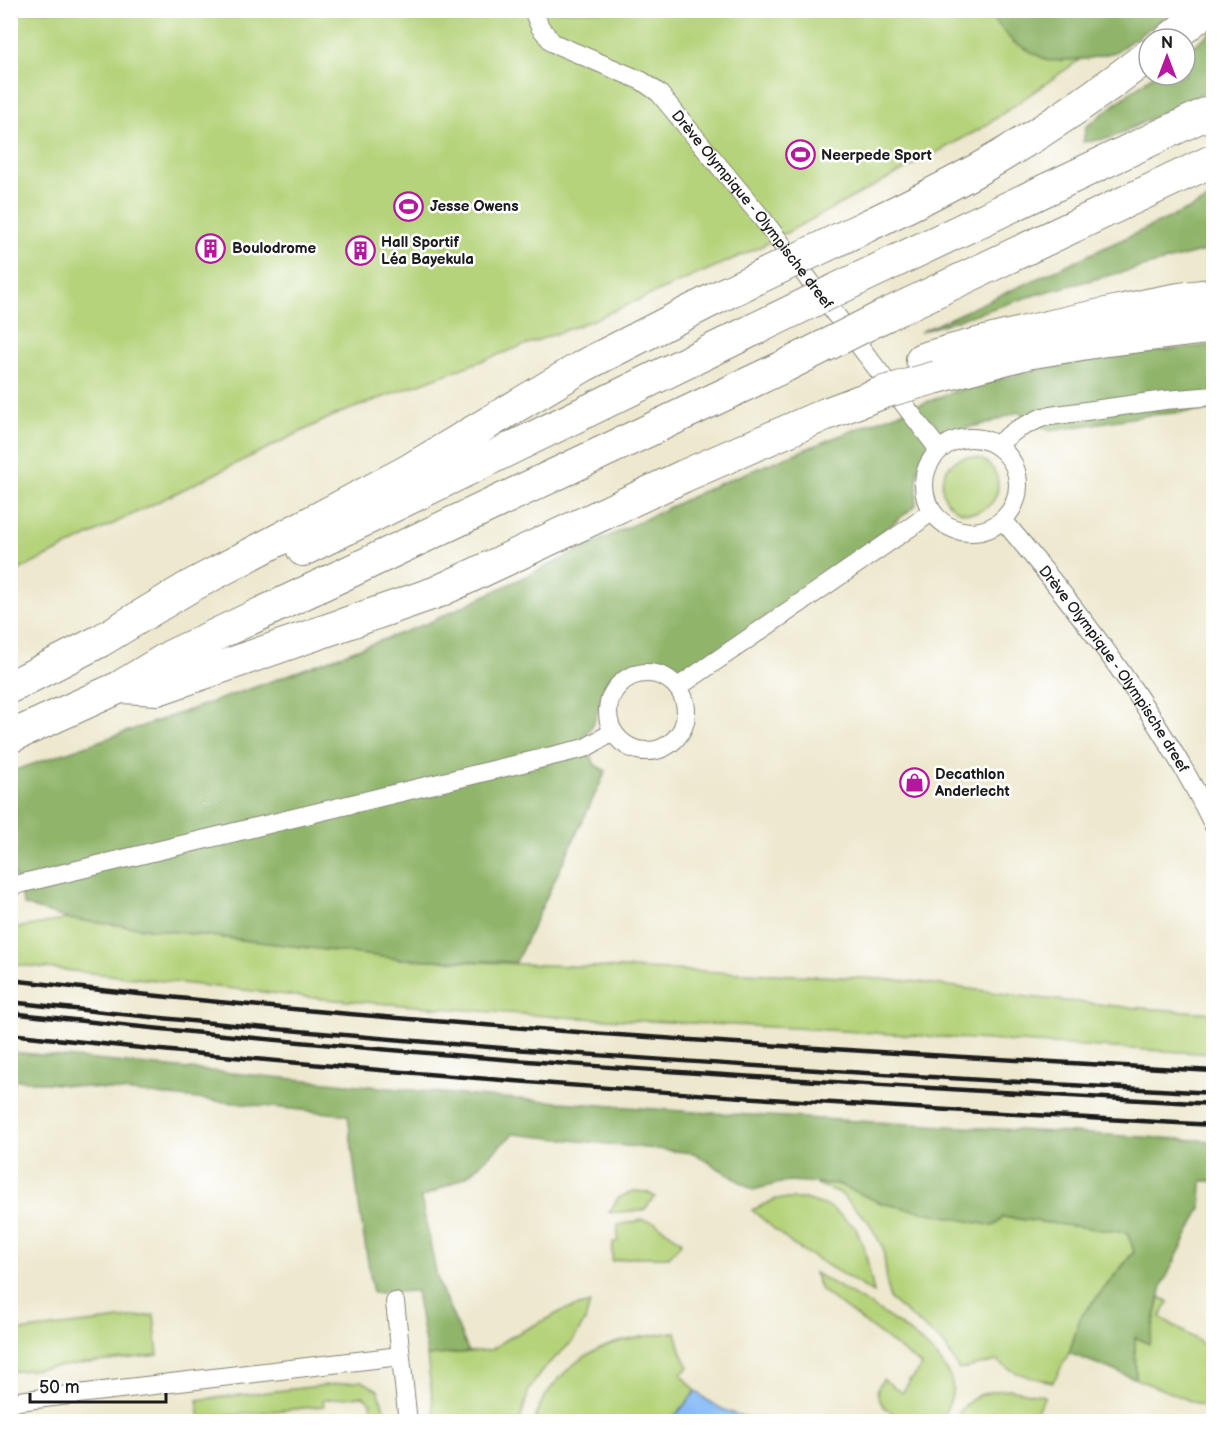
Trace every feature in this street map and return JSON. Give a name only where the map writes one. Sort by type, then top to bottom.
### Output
[{"type":"highway","points":[[1185,27],[1206,10]]},
{"type":"highway","points":[[10,687],[100,641],[189,587],[406,472],[585,365],[726,293],[921,200],[981,168],[1040,132],[1137,63]]},
{"type":"highway","points":[[100,641],[195,603],[856,280],[1214,110]]},
{"type":"highway","points":[[10,737],[120,687],[171,656],[1214,160]]},
{"type":"highway","points":[[929,368],[981,342],[1155,304],[1214,295]]},
{"type":"highway","points":[[120,687],[158,688],[305,637],[675,459],[820,406],[868,377],[1106,340],[1214,327]]},
{"type":"street","name":"Drève Olympique - Olympische dreef","points":[[533,10],[540,27],[553,43],[642,81],[659,93],[761,217],[939,450]]},
{"type":"street","points":[[996,445],[1016,429],[1043,417],[1165,400],[1214,396]]},
{"type":"street","points":[[970,438],[996,445],[1007,454],[1018,480],[1015,502],[1003,520],[989,529],[974,532],[957,530],[943,523],[932,511],[925,496],[924,479],[929,463],[939,450],[954,441],[970,438]]},
{"type":"street","points":[[678,687],[932,511]]},
{"type":"street","name":"Drève Olympique - Olympische dreef","points":[[1003,520],[1057,585],[1130,683],[1214,826]]},
{"type":"street","points":[[649,672],[665,677],[678,687],[687,706],[686,716],[684,727],[672,743],[657,750],[639,751],[618,738],[613,732],[608,716],[610,699],[618,685],[632,675],[649,672]]},
{"type":"street","points":[[14,886],[585,748],[613,732]]},
{"type":"street","points":[[395,1302],[408,1422]]},
{"type":"street","points":[[10,1402],[400,1356]]},
{"type":"green space","points":[[986,10],[1173,10],[1152,27],[1137,27],[1137,37],[1115,52],[1086,59],[1048,61],[1013,42]]},
{"type":"green space","points":[[11,11],[1145,11],[1131,24],[982,128],[758,248],[593,320],[335,415],[11,574]]},
{"type":"green space","points":[[1213,31],[1213,88],[1111,138],[1083,142],[1086,127],[1138,87],[1197,87],[1197,43]]},
{"type":"green space","points":[[1213,198],[1213,249],[1041,293],[920,332]]},
{"type":"green space","points":[[1213,345],[1213,410],[1149,415],[1050,431],[1018,412],[989,423],[953,431],[928,450],[918,468],[916,505],[868,544],[681,677],[659,668],[642,667],[626,671],[613,680],[603,694],[591,727],[583,736],[595,765],[606,771],[516,962],[401,959],[68,919],[24,905],[11,865],[10,772],[261,685],[428,623],[716,485],[966,387],[1050,367],[1139,353]]},
{"type":"green space","points":[[965,457],[975,457],[990,465],[996,474],[998,485],[996,496],[990,505],[975,513],[965,513],[954,508],[947,501],[942,490],[942,480],[947,469],[954,462]]},
{"type":"green space","points":[[68,919],[401,959],[912,981],[1028,997],[1213,1013],[1213,1054],[795,1028],[561,1017],[324,999],[11,964],[11,929]]},
{"type":"green space","points":[[11,1052],[463,1095],[695,1112],[1213,1141],[1213,1181],[1202,1181],[1201,1208],[1162,1286],[1149,1344],[1135,1337],[1136,1379],[1069,1353],[1080,1318],[1134,1252],[1128,1233],[1003,1217],[993,1226],[881,1203],[838,1184],[788,1181],[753,1190],[694,1153],[513,1134],[467,1176],[421,1198],[438,1282],[469,1352],[427,1356],[416,1291],[373,1293],[348,1115],[11,1079]]},
{"type":"green space","points":[[814,1183],[838,1184],[881,1203],[993,1226],[1003,1217],[1128,1233],[1134,1251],[1080,1318],[1069,1353],[1053,1382],[1017,1373],[997,1361],[959,1370],[944,1344],[889,1298],[883,1248],[868,1221],[840,1193]]},
{"type":"green space","points":[[633,1191],[647,1192],[655,1197],[644,1210],[609,1213],[618,1198]]},
{"type":"green space","points":[[776,1199],[804,1199],[830,1207],[856,1228],[865,1251],[874,1293],[793,1245],[752,1210]]},
{"type":"green space","points":[[642,1220],[654,1222],[682,1242],[669,1257],[636,1257],[612,1261],[613,1242],[618,1241],[618,1225]]},
{"type":"green space","points":[[814,1273],[893,1320],[931,1351],[945,1367],[953,1388],[949,1403],[939,1421],[921,1423],[910,1421],[899,1417],[883,1405],[879,1399],[878,1387],[883,1379],[902,1393],[909,1380],[922,1366],[821,1290]]},
{"type":"green space","points":[[1160,1297],[1169,1302],[1160,1317],[1213,1350],[1213,1410],[1136,1379],[1135,1337],[1149,1344]]},
{"type":"green space","points":[[590,1303],[585,1321],[572,1342],[544,1368],[529,1389],[520,1421],[435,1421],[427,1356],[491,1350],[505,1340],[564,1310]]},
{"type":"green space","points":[[154,1315],[158,1355],[11,1372],[11,1332]]},
{"type":"green space","points":[[676,1332],[682,1354],[689,1367],[681,1374],[696,1391],[671,1421],[535,1422],[539,1408],[548,1392],[564,1373],[592,1352],[622,1341]]},
{"type":"green space","points":[[362,1381],[378,1390],[386,1421],[373,1421],[371,1403],[363,1396],[323,1400],[324,1406],[200,1418],[197,1400]]},
{"type":"green space","points":[[1009,1389],[1045,1396],[1031,1421],[954,1421],[965,1406],[976,1397]]},
{"type":"water","points":[[696,1391],[712,1404],[730,1412],[750,1417],[771,1418],[771,1421],[671,1421]]},
{"type":"railway","points":[[10,980],[310,1011],[461,1023],[762,1045],[1214,1071]]},
{"type":"railway","points":[[10,1002],[461,1045],[913,1076],[1214,1093]]},
{"type":"railway","points":[[10,1013],[461,1056],[913,1087],[1214,1104]]},
{"type":"railway","points":[[10,1034],[461,1077],[913,1108],[1214,1125]]},
{"type":"place","name":"Neerpede Sport","points":[[800,155]]},
{"type":"place","name":"Jesse Owens","points":[[409,206]]},
{"type":"place","name":"Boulodrome","points":[[211,248]]},
{"type":"place","name":"Hall Sportif Léa Bayekula","points":[[360,251]]},
{"type":"place","name":"Decathlon Anderlecht","points":[[914,783]]}]
